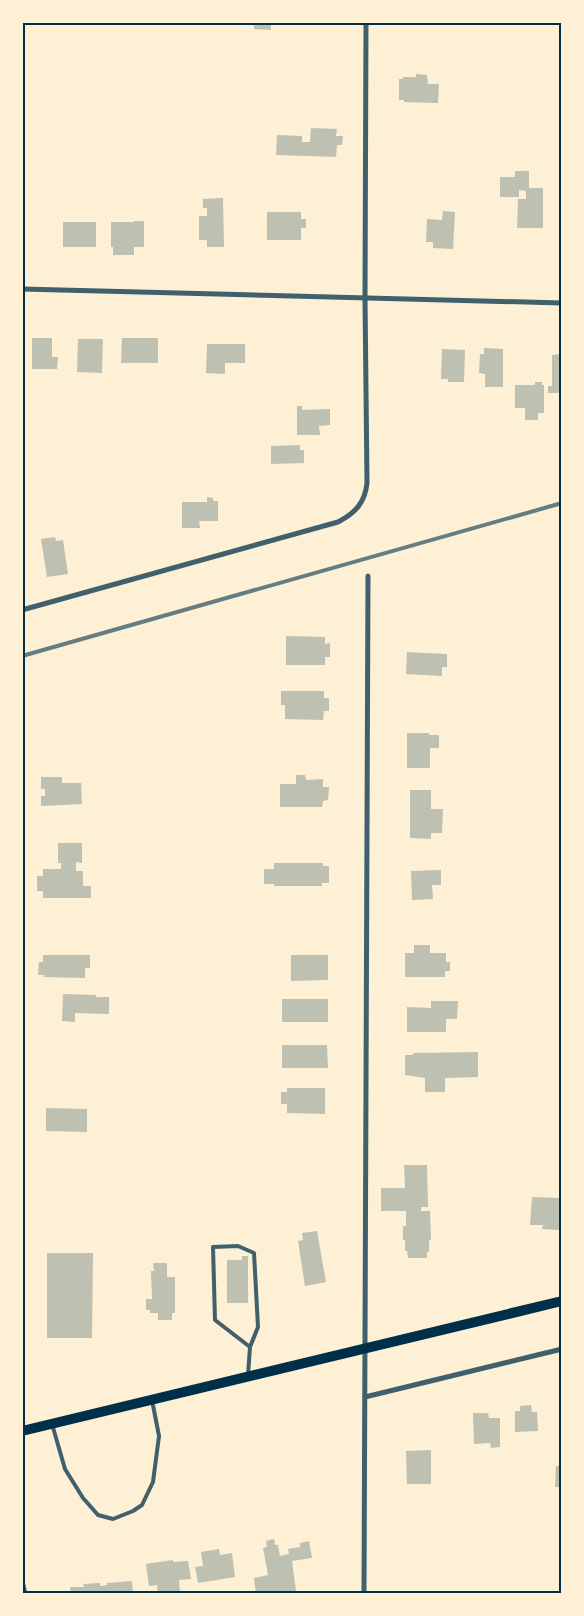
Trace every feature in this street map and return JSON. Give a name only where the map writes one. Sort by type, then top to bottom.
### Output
[{"type":"main road","points":[[22,1431],[562,1301]]},
{"type":"street","points":[[22,610],[338,522],[350,516],[357,509],[366,493],[367,483],[365,298],[366,22]]},
{"type":"street","points":[[22,290],[562,303]]},
{"type":"street","points":[[364,1594],[368,576]]},
{"type":"street","points":[[365,1397],[562,1349]]},
{"type":"street","points":[[22,1581],[26,1594]]},
{"type":"lane","points":[[248,1377],[250,1347],[258,1327],[254,1253],[238,1246],[214,1247],[216,1320],[250,1347]]},
{"type":"lane","points":[[52,1424],[65,1469],[98,1515],[112,1519],[133,1512],[142,1506],[153,1482],[159,1436],[152,1400]]},
{"type":"building","points":[[254,22],[271,22],[271,30],[254,29]]},
{"type":"building","points":[[416,74],[427,75],[428,84],[439,84],[438,103],[404,102],[404,100],[399,100],[399,79],[403,79],[403,77],[416,77]]},
{"type":"building","points":[[311,128],[337,129],[336,136],[343,136],[342,145],[337,145],[336,157],[276,155],[277,135],[302,136],[302,142],[310,142]]},
{"type":"building","points":[[515,171],[529,171],[529,188],[543,188],[543,228],[517,228],[518,199],[526,199],[526,191],[519,190],[519,197],[500,197],[500,177],[515,177]]},
{"type":"building","points":[[223,198],[224,247],[207,247],[207,240],[199,240],[199,216],[207,216],[207,208],[203,208],[203,199]]},
{"type":"building","points":[[443,211],[455,212],[453,249],[433,248],[433,242],[426,242],[427,219],[442,220]]},
{"type":"building","points":[[267,212],[301,212],[301,219],[306,219],[306,228],[301,228],[301,240],[267,240]]},
{"type":"building","points":[[144,221],[144,247],[134,247],[134,255],[113,255],[113,247],[111,247],[111,222]]},
{"type":"building","points":[[63,222],[96,222],[96,247],[63,247]]},
{"type":"building","points":[[32,338],[52,338],[52,357],[58,357],[57,369],[32,369]]},
{"type":"building","points":[[122,338],[158,338],[158,363],[121,363]]},
{"type":"building","points":[[78,339],[103,339],[102,373],[77,372]]},
{"type":"building","points":[[207,344],[245,344],[245,363],[225,363],[225,374],[206,373]]},
{"type":"building","points":[[484,348],[503,349],[503,387],[485,387],[485,374],[479,373],[480,354],[484,354]]},
{"type":"building","points":[[442,349],[465,350],[464,382],[448,382],[448,379],[441,379]]},
{"type":"building","points":[[562,354],[562,390],[560,390],[560,393],[548,393],[548,386],[552,386],[552,355]]},
{"type":"building","points":[[535,382],[542,382],[542,385],[544,385],[544,413],[538,413],[538,420],[525,420],[525,408],[515,408],[515,385],[535,385]]},
{"type":"building","points":[[297,406],[302,406],[302,410],[330,409],[330,425],[319,426],[320,435],[297,435]]},
{"type":"building","points":[[300,445],[300,450],[304,450],[304,463],[271,464],[271,446]]},
{"type":"building","points":[[207,497],[213,498],[213,501],[218,501],[218,521],[199,521],[200,528],[182,528],[182,502],[207,502]]},
{"type":"building","points":[[55,537],[56,541],[63,540],[68,574],[47,577],[41,539]]},
{"type":"building","points":[[286,636],[325,637],[325,644],[330,643],[330,657],[325,657],[325,665],[286,665]]},
{"type":"building","points":[[407,652],[447,654],[447,667],[442,667],[442,676],[406,674]]},
{"type":"building","points":[[281,691],[324,691],[324,698],[329,698],[329,711],[324,711],[323,720],[285,719],[285,705],[281,705]]},
{"type":"building","points":[[407,733],[439,735],[439,748],[430,748],[430,768],[407,768]]},
{"type":"building","points":[[296,775],[305,775],[306,780],[323,779],[323,787],[329,787],[328,800],[323,801],[322,807],[280,807],[280,784],[296,784]]},
{"type":"building","points":[[41,777],[62,777],[62,783],[81,783],[82,804],[41,806],[41,796],[45,796],[45,789],[41,789]]},
{"type":"building","points":[[410,790],[431,790],[431,809],[443,809],[442,833],[431,833],[431,839],[410,838]]},
{"type":"building","points":[[58,843],[82,843],[82,863],[76,862],[76,871],[83,871],[83,886],[91,886],[91,898],[43,898],[43,891],[37,891],[37,876],[43,876],[43,869],[61,869],[61,863],[58,863]]},
{"type":"building","points":[[274,863],[323,863],[323,866],[329,866],[329,883],[322,883],[322,886],[274,886],[274,884],[264,884],[264,869],[274,869]]},
{"type":"building","points":[[441,870],[441,885],[432,885],[433,899],[412,900],[411,871]]},
{"type":"building","points":[[414,945],[430,945],[430,953],[446,953],[446,962],[450,962],[450,971],[445,971],[445,977],[405,977],[405,953],[414,953]]},
{"type":"building","points":[[43,955],[90,955],[90,968],[85,968],[85,978],[44,977],[44,975],[38,975],[39,962],[43,962]]},
{"type":"building","points":[[291,955],[328,955],[328,980],[291,981]]},
{"type":"building","points":[[63,994],[109,997],[109,1014],[75,1013],[75,1022],[62,1021]]},
{"type":"building","points":[[282,999],[328,999],[328,1022],[282,1022]]},
{"type":"building","points":[[431,1001],[458,1001],[457,1019],[446,1019],[446,1032],[407,1032],[407,1007],[431,1008]]},
{"type":"building","points":[[282,1045],[327,1045],[328,1068],[282,1068]]},
{"type":"building","points":[[478,1052],[478,1077],[445,1078],[445,1092],[425,1092],[425,1078],[405,1075],[405,1055],[413,1055],[413,1053]]},
{"type":"building","points":[[287,1088],[325,1088],[325,1114],[287,1113],[287,1104],[281,1104],[281,1092],[287,1092]]},
{"type":"building","points":[[46,1108],[87,1109],[87,1132],[46,1131]]},
{"type":"building","points":[[404,1165],[427,1165],[428,1207],[421,1207],[421,1211],[430,1211],[431,1240],[429,1240],[427,1258],[408,1258],[407,1251],[405,1251],[405,1240],[403,1240],[403,1226],[406,1226],[406,1211],[381,1211],[381,1188],[405,1188]]},
{"type":"building","points":[[532,1197],[560,1198],[562,1217],[560,1217],[559,1230],[542,1229],[543,1225],[530,1225]]},
{"type":"building","points":[[317,1231],[326,1282],[305,1286],[298,1241],[303,1240],[302,1233]]},
{"type":"building","points":[[47,1253],[93,1253],[92,1338],[47,1338]]},
{"type":"building","points":[[242,1256],[248,1256],[248,1303],[227,1303],[227,1260],[242,1260]]},
{"type":"building","points":[[153,1263],[167,1263],[167,1277],[175,1277],[175,1313],[172,1313],[172,1320],[158,1320],[158,1313],[150,1313],[150,1310],[146,1310],[146,1299],[152,1299],[151,1271],[154,1271]]},
{"type":"building","points":[[531,1405],[532,1412],[537,1412],[538,1431],[515,1432],[515,1411],[520,1411],[520,1406]]},
{"type":"building","points":[[473,1413],[488,1413],[489,1418],[500,1418],[500,1447],[491,1448],[490,1443],[474,1444]]},
{"type":"building","points":[[431,1450],[431,1484],[407,1484],[406,1451]]},
{"type":"building","points":[[556,1466],[562,1466],[562,1487],[555,1487]]},
{"type":"building","points":[[274,1539],[275,1545],[278,1545],[280,1556],[289,1554],[288,1549],[300,1547],[300,1543],[309,1541],[312,1558],[292,1561],[296,1591],[283,1594],[256,1594],[254,1578],[268,1575],[263,1548],[267,1547],[266,1541]]},
{"type":"building","points":[[219,1549],[220,1555],[232,1553],[235,1577],[198,1583],[195,1567],[203,1566],[201,1552]]},
{"type":"building","points":[[173,1560],[173,1562],[188,1561],[191,1579],[179,1580],[180,1592],[158,1594],[157,1585],[149,1586],[146,1564]]},
{"type":"building","points":[[132,1581],[133,1594],[71,1594],[70,1587],[84,1587],[83,1584],[100,1583],[100,1586],[107,1585],[107,1583]]},
{"type":"railway","points":[[22,656],[562,503]]}]
